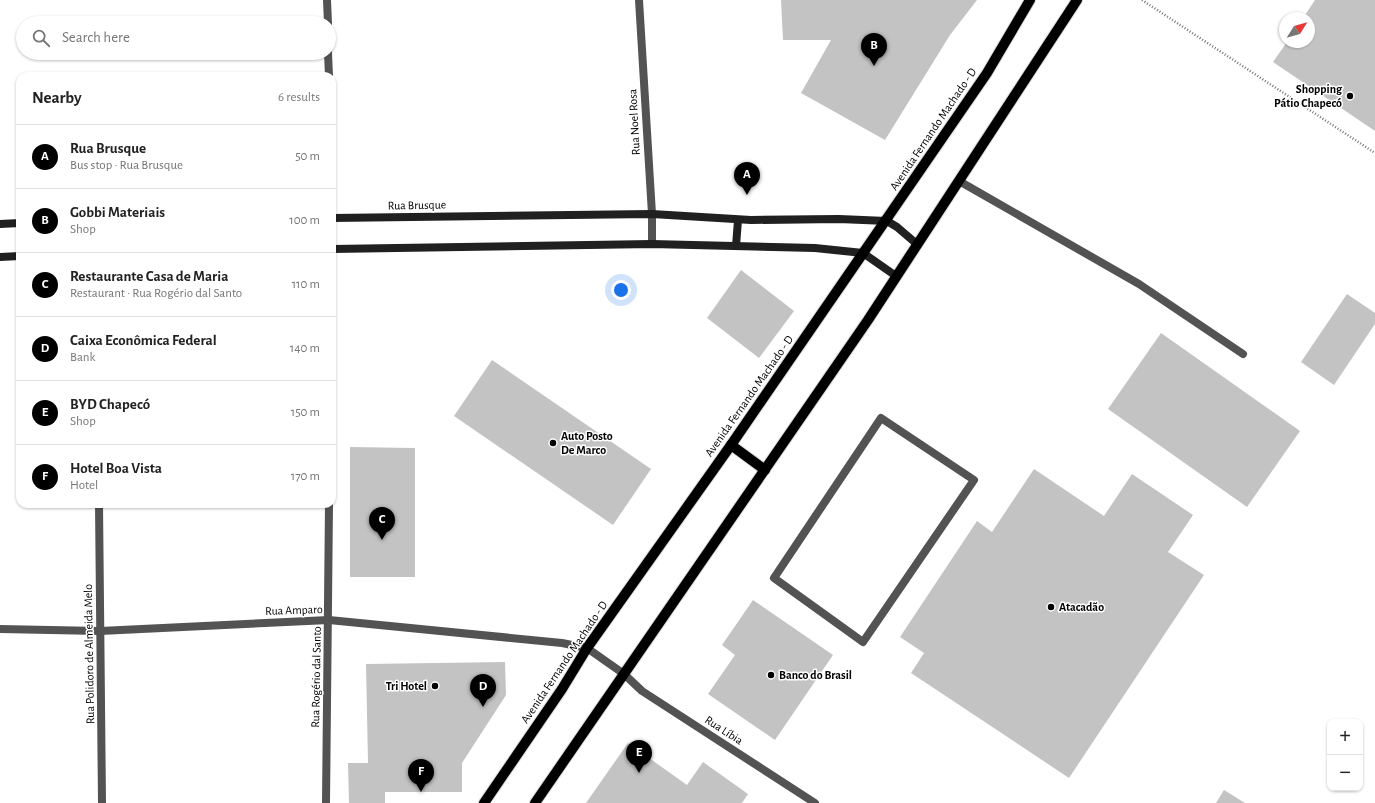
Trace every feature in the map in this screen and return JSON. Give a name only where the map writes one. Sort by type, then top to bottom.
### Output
[{"type":"main road","name":"Avenida Fernando Machado - D","points":[[484,803],[562,689],[587,648],[731,444],[988,73],[1030,0]]},
{"type":"main road","points":[[534,803],[868,320],[1077,0]]},
{"type":"main road","points":[[731,444],[765,470]]},
{"type":"street","points":[[327,0],[328,16]]},
{"type":"street","name":"Rua Noel Rosa","points":[[639,0],[652,214],[652,244]]},
{"type":"street","points":[[328,60],[329,72]]},
{"type":"street","points":[[959,181],[1139,284],[1243,354]]},
{"type":"street","name":"Rua Brusque","points":[[336,218],[652,214],[738,220],[887,220]]},
{"type":"street","points":[[736,246],[738,220]]},
{"type":"street","points":[[887,220],[918,245]]},
{"type":"street","points":[[0,224],[16,223]]},
{"type":"street","points":[[336,249],[652,244],[815,248],[863,252],[896,276]]},
{"type":"street","points":[[0,256],[16,256]]},
{"type":"street","points":[[881,418],[974,480],[863,642],[774,578],[800,539],[881,418]]},
{"type":"street","name":"Rua Polidoro de Almeida Melo","points":[[99,508],[102,803]]},
{"type":"street","name":"Rua Rogério dal Santo","points":[[326,803],[329,508]]},
{"type":"street","name":"Rua Amparo","points":[[0,629],[100,630],[329,620],[562,643],[587,648]]},
{"type":"street","name":"Rua Líbia","points":[[587,648],[624,674],[642,691],[815,803]]},
{"type":"path","points":[[1142,0],[1375,153]]},
{"type":"building","points":[[781,0],[977,0],[950,35],[885,140],[801,93],[831,40],[783,40]]},
{"type":"building","name":"Shopping Pátio Chapecó","points":[[1315,0],[1375,0],[1375,131],[1273,62],[1283,48],[1315,48],[1315,12],[1307,12]]},
{"type":"building","points":[[741,270],[794,311],[759,358],[707,318]]},
{"type":"building","points":[[1347,294],[1375,313],[1375,324],[1334,385],[1301,362]]},
{"type":"building","points":[[1161,333],[1300,431],[1247,507],[1108,409]]},
{"type":"building","name":"Auto Posto De Marco","points":[[492,360],[651,469],[613,525],[454,416]]},
{"type":"building","points":[[350,447],[415,448],[415,577],[350,577]]},
{"type":"building","name":"Atacadão","points":[[1034,469],[1104,516],[1132,474],[1193,515],[1168,552],[1204,575],[1069,778],[911,673],[924,653],[900,637],[977,521],[992,532]]},
{"type":"building","name":"Banco do Brasil","points":[[753,600],[833,655],[775,740],[708,694],[735,655],[722,645]]},
{"type":"building","points":[[505,662],[506,695],[462,763],[462,792],[385,792],[385,803],[349,803],[348,763],[368,763],[366,664]]},
{"type":"building","points":[[628,743],[687,785],[703,762],[748,794],[742,803],[586,803]]},
{"type":"building","points":[[1224,790],[1245,803],[1216,803]]},
{"type":"place","name":"Gobbi Materiais","points":[[874,66]]},
{"type":"place","name":"Shopping Pátio Chapecó","points":[[1350,96]]},
{"type":"place","name":"Rua Brusque","points":[[747,195]]},
{"type":"place","name":"Auto Posto De Marco","points":[[553,443]]},
{"type":"place","name":"Restaurante Casa de Maria","points":[[382,540]]},
{"type":"place","name":"Atacadão","points":[[1051,607]]},
{"type":"place","name":"Banco do Brasil","points":[[771,675]]},
{"type":"place","name":"Tri Hotel","points":[[435,686]]},
{"type":"place","name":"Caixa Econômica Federal","points":[[483,707]]},
{"type":"place","name":"BYD Chapecó","points":[[639,773]]},
{"type":"place","name":"Hotel Boa Vista","points":[[421,792]]}]
